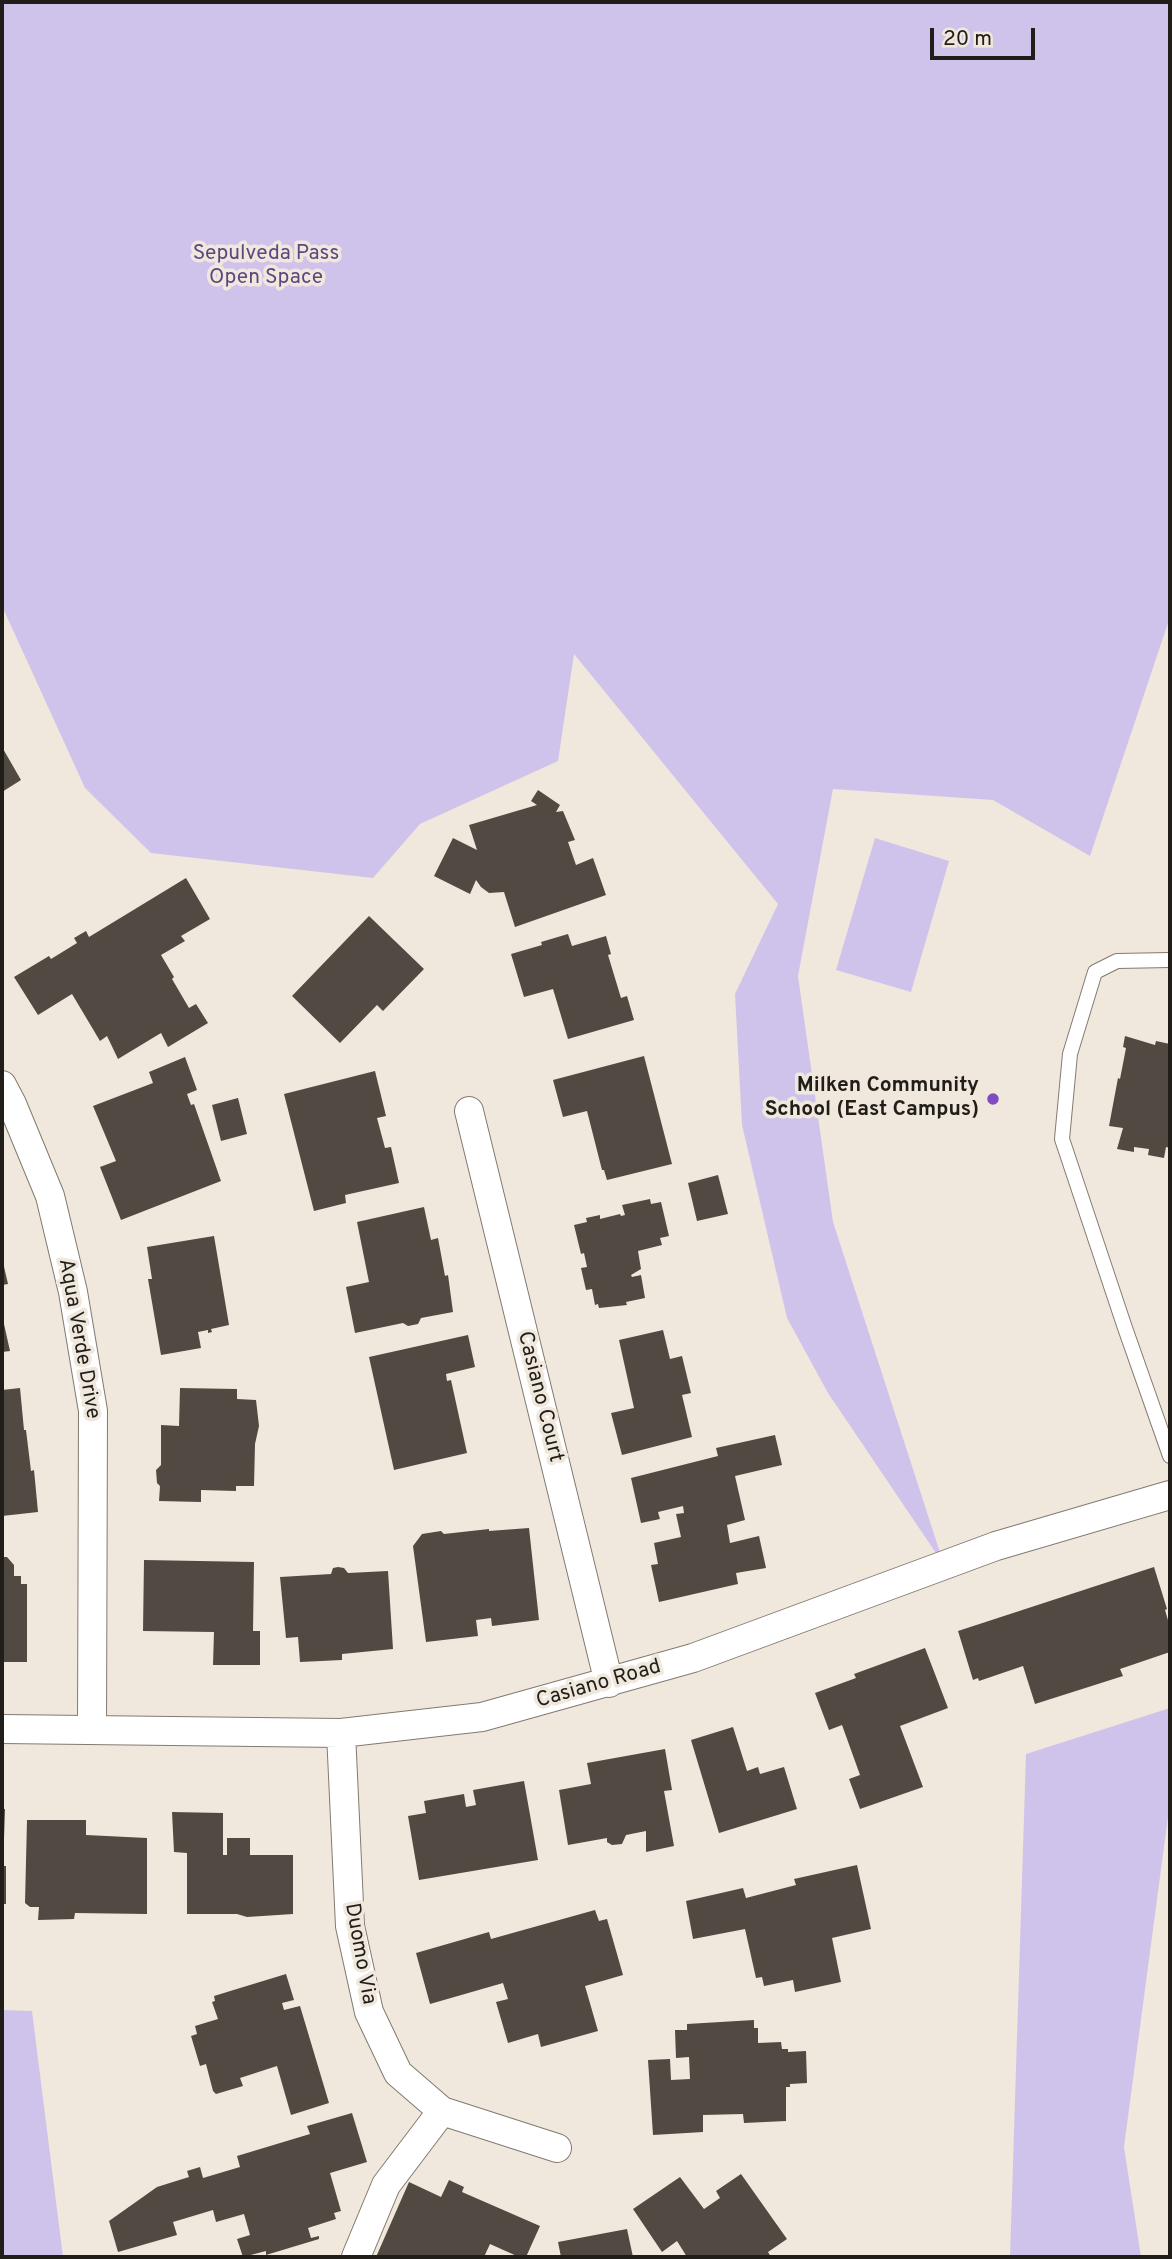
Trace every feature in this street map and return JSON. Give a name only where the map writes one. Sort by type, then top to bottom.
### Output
[{"type":"street","name":"Aqua Verde Drive","points":[[2,1085],[50,1196],[73,1292],[93,1411],[92,1730]]},
{"type":"street","name":"Casiano Court","points":[[469,1111],[609,1683]]},
{"type":"street","name":"Casiano Road","points":[[2,1729],[341,1733],[482,1717],[693,1658],[996,1546],[1170,1495]]},
{"type":"street","name":"Duomo Via","points":[[341,1733],[350,1926],[369,2012],[398,2073],[442,2111],[557,2148]]},
{"type":"street","points":[[356,2257],[386,2185],[442,2111]]},
{"type":"lane","points":[[1170,960],[1117,961],[1095,972],[1070,1055],[1062,1139],[1170,1456]]},
{"type":"green space","name":"Sepulveda Pass Open Space","points":[[2,2],[1170,2],[1170,617],[1090,856],[993,800],[833,789],[798,976],[833,1222],[944,1565],[828,1393],[787,1318],[742,1125],[735,994],[778,904],[574,654],[558,761],[420,824],[373,878],[151,853],[85,788],[2,606]]},
{"type":"green space","points":[[875,838],[949,861],[911,992],[836,970]]},
{"type":"green space","points":[[1170,1708],[1170,1802],[1124,2147],[1141,2257],[1010,2257],[1026,1754]]},
{"type":"green space","points":[[2,2010],[32,2011],[63,2257],[2,2257]]},
{"type":"building","points":[[2,747],[21,780],[2,792]]},
{"type":"building","points":[[538,790],[560,805],[556,812],[563,811],[575,840],[568,842],[576,865],[593,858],[606,895],[515,927],[504,892],[489,893],[476,880],[470,894],[434,876],[453,838],[477,850],[469,825],[537,805],[531,801]]},
{"type":"building","points":[[186,878],[210,919],[181,936],[185,941],[161,955],[189,1008],[196,1004],[208,1023],[168,1047],[161,1033],[118,1059],[107,1036],[100,1041],[72,994],[38,1015],[14,977],[77,943],[74,938],[86,931],[89,937]]},
{"type":"building","points":[[369,916],[424,969],[383,1011],[377,1005],[340,1043],[292,996]]},
{"type":"building","points":[[568,934],[572,946],[606,936],[611,954],[608,955],[621,998],[627,996],[634,1020],[568,1039],[553,989],[524,997],[511,954]]},
{"type":"building","points":[[1125,1036],[1155,1045],[1156,1041],[1170,1044],[1170,1148],[1166,1147],[1164,1158],[1148,1155],[1149,1149],[1134,1147],[1134,1152],[1117,1149],[1123,1128],[1109,1126],[1126,1048],[1123,1047]]},
{"type":"building","points":[[644,1056],[672,1164],[607,1180],[587,1111],[563,1117],[553,1080]]},
{"type":"building","points":[[185,1057],[197,1090],[187,1094],[191,1105],[194,1104],[221,1181],[121,1220],[100,1167],[116,1161],[93,1106],[153,1083],[149,1072]]},
{"type":"building","points":[[375,1071],[386,1116],[377,1118],[385,1148],[391,1147],[399,1183],[345,1195],[346,1203],[314,1211],[284,1094]]},
{"type":"building","points":[[238,1098],[247,1134],[221,1141],[212,1105]]},
{"type":"building","points":[[718,1175],[728,1214],[697,1221],[688,1183]]},
{"type":"building","points":[[650,1199],[651,1204],[661,1202],[669,1236],[660,1238],[662,1245],[638,1251],[641,1269],[631,1275],[641,1275],[645,1298],[626,1302],[627,1305],[599,1308],[598,1304],[595,1305],[592,1289],[586,1290],[581,1268],[587,1267],[574,1225],[587,1222],[586,1218],[600,1215],[600,1219],[625,1215],[622,1205]]},
{"type":"building","points":[[424,1207],[431,1240],[438,1238],[445,1276],[448,1275],[453,1312],[421,1318],[418,1324],[408,1326],[403,1323],[355,1333],[346,1287],[369,1282],[357,1222]]},
{"type":"building","points":[[214,1236],[229,1325],[211,1329],[212,1332],[208,1333],[208,1330],[198,1332],[201,1348],[161,1355],[148,1279],[152,1279],[147,1247]]},
{"type":"building","points":[[2,1258],[8,1284],[2,1285]]},
{"type":"building","points":[[2,1315],[10,1351],[2,1352]]},
{"type":"building","points":[[663,1330],[670,1359],[682,1356],[691,1393],[682,1395],[692,1437],[622,1455],[611,1413],[634,1408],[619,1340]]},
{"type":"building","points":[[468,1335],[475,1367],[446,1374],[447,1381],[451,1380],[467,1453],[394,1470],[369,1357]]},
{"type":"building","points":[[20,1388],[38,1512],[2,1516],[2,1390]]},
{"type":"building","points":[[180,1388],[237,1389],[237,1399],[256,1400],[259,1426],[255,1444],[254,1486],[236,1486],[236,1491],[201,1490],[201,1502],[159,1501],[160,1486],[157,1483],[156,1470],[161,1465],[161,1425],[179,1426]]},
{"type":"building","points":[[775,1435],[782,1465],[735,1476],[745,1520],[727,1525],[730,1543],[759,1536],[766,1568],[736,1573],[738,1584],[659,1602],[651,1565],[658,1564],[654,1543],[681,1537],[676,1514],[684,1513],[683,1506],[658,1512],[660,1519],[641,1523],[631,1478],[718,1456],[716,1448]]},
{"type":"building","points":[[529,1528],[539,1620],[492,1626],[491,1618],[476,1620],[478,1636],[426,1642],[413,1546],[422,1534]]},
{"type":"building","points":[[2,1557],[7,1557],[14,1565],[14,1576],[21,1576],[21,1584],[27,1584],[27,1662],[2,1662]]},
{"type":"building","points":[[144,1560],[254,1562],[253,1631],[260,1631],[260,1665],[213,1665],[214,1632],[143,1631]]},
{"type":"building","points":[[1154,1567],[1167,1609],[1170,1652],[1120,1669],[1123,1676],[1035,1704],[1023,1666],[979,1681],[978,1678],[973,1680],[958,1631]]},
{"type":"building","points":[[333,1568],[344,1568],[348,1573],[388,1571],[393,1649],[342,1654],[342,1660],[300,1662],[298,1637],[286,1638],[280,1577],[331,1574]]},
{"type":"building","points":[[925,1648],[948,1708],[900,1726],[923,1787],[860,1809],[849,1779],[860,1775],[842,1725],[829,1730],[815,1693],[856,1678],[854,1674]]},
{"type":"building","points":[[733,1727],[747,1771],[758,1767],[760,1774],[784,1767],[797,1809],[719,1833],[691,1740]]},
{"type":"building","points":[[665,1749],[672,1790],[664,1791],[674,1846],[646,1852],[646,1831],[626,1835],[622,1844],[612,1845],[607,1842],[607,1838],[568,1845],[559,1790],[591,1784],[587,1763]]},
{"type":"building","points":[[524,1781],[538,1860],[419,1880],[408,1816],[426,1813],[424,1801],[464,1794],[466,1807],[476,1805],[473,1790]]},
{"type":"building","points":[[2,1809],[5,1809],[4,1839],[2,1839]]},
{"type":"building","points":[[172,1812],[223,1813],[223,1855],[227,1855],[227,1838],[250,1838],[250,1855],[293,1855],[293,1914],[247,1917],[237,1914],[187,1914],[187,1853],[174,1852]]},
{"type":"building","points":[[27,1820],[86,1820],[86,1835],[147,1838],[147,1914],[75,1913],[74,1919],[38,1920],[39,1907],[30,1907],[25,1903]]},
{"type":"building","points":[[857,1865],[871,1929],[832,1938],[841,1982],[795,1992],[793,1980],[764,1986],[762,1977],[756,1978],[745,1929],[693,1939],[686,1901],[743,1888],[746,1898],[796,1885],[794,1879]]},
{"type":"building","points":[[2,1866],[6,1866],[6,1904],[2,1904]]},
{"type":"building","points":[[595,1910],[599,1921],[607,1919],[623,1975],[585,1986],[598,2031],[541,2047],[538,2034],[508,2043],[496,2002],[508,1999],[503,1983],[430,2004],[416,1953],[489,1932],[491,1939]]},
{"type":"building","points":[[286,1974],[294,2000],[282,2003],[284,2010],[300,2006],[329,2103],[291,2115],[277,2066],[240,2078],[243,2086],[216,2094],[206,2064],[200,2066],[191,2036],[197,2034],[195,2026],[218,2019],[212,2002],[215,2001],[214,1996]]},
{"type":"building","points":[[754,2020],[754,2028],[758,2028],[758,2043],[781,2042],[782,2049],[788,2049],[788,2052],[806,2051],[807,2083],[790,2084],[790,2087],[786,2087],[786,2121],[744,2123],[743,2114],[703,2115],[703,2132],[653,2135],[648,2060],[670,2059],[671,2080],[690,2079],[689,2057],[676,2058],[675,2030],[687,2030],[687,2024]]},
{"type":"building","points":[[352,2113],[367,2162],[330,2173],[341,2211],[334,2213],[336,2219],[308,2228],[311,2238],[319,2236],[319,2239],[266,2255],[266,2251],[243,2257],[237,2239],[250,2235],[244,2214],[216,2222],[213,2210],[173,2222],[177,2235],[118,2252],[109,2221],[157,2187],[189,2177],[187,2171],[200,2167],[203,2178],[240,2167],[237,2156],[310,2134],[307,2126]]},
{"type":"building","points":[[741,2174],[787,2239],[768,2252],[771,2257],[687,2257],[677,2241],[662,2252],[633,2209],[680,2177],[704,2209],[720,2198],[716,2191]]},
{"type":"building","points":[[449,2180],[464,2187],[462,2192],[540,2226],[526,2257],[519,2257],[490,2244],[484,2257],[376,2257],[409,2182],[441,2197]]},
{"type":"building","points":[[627,2229],[633,2257],[561,2257],[558,2242]]},
{"type":"place","name":"Milken Community School (East Campus)","points":[[993,1099]]}]
